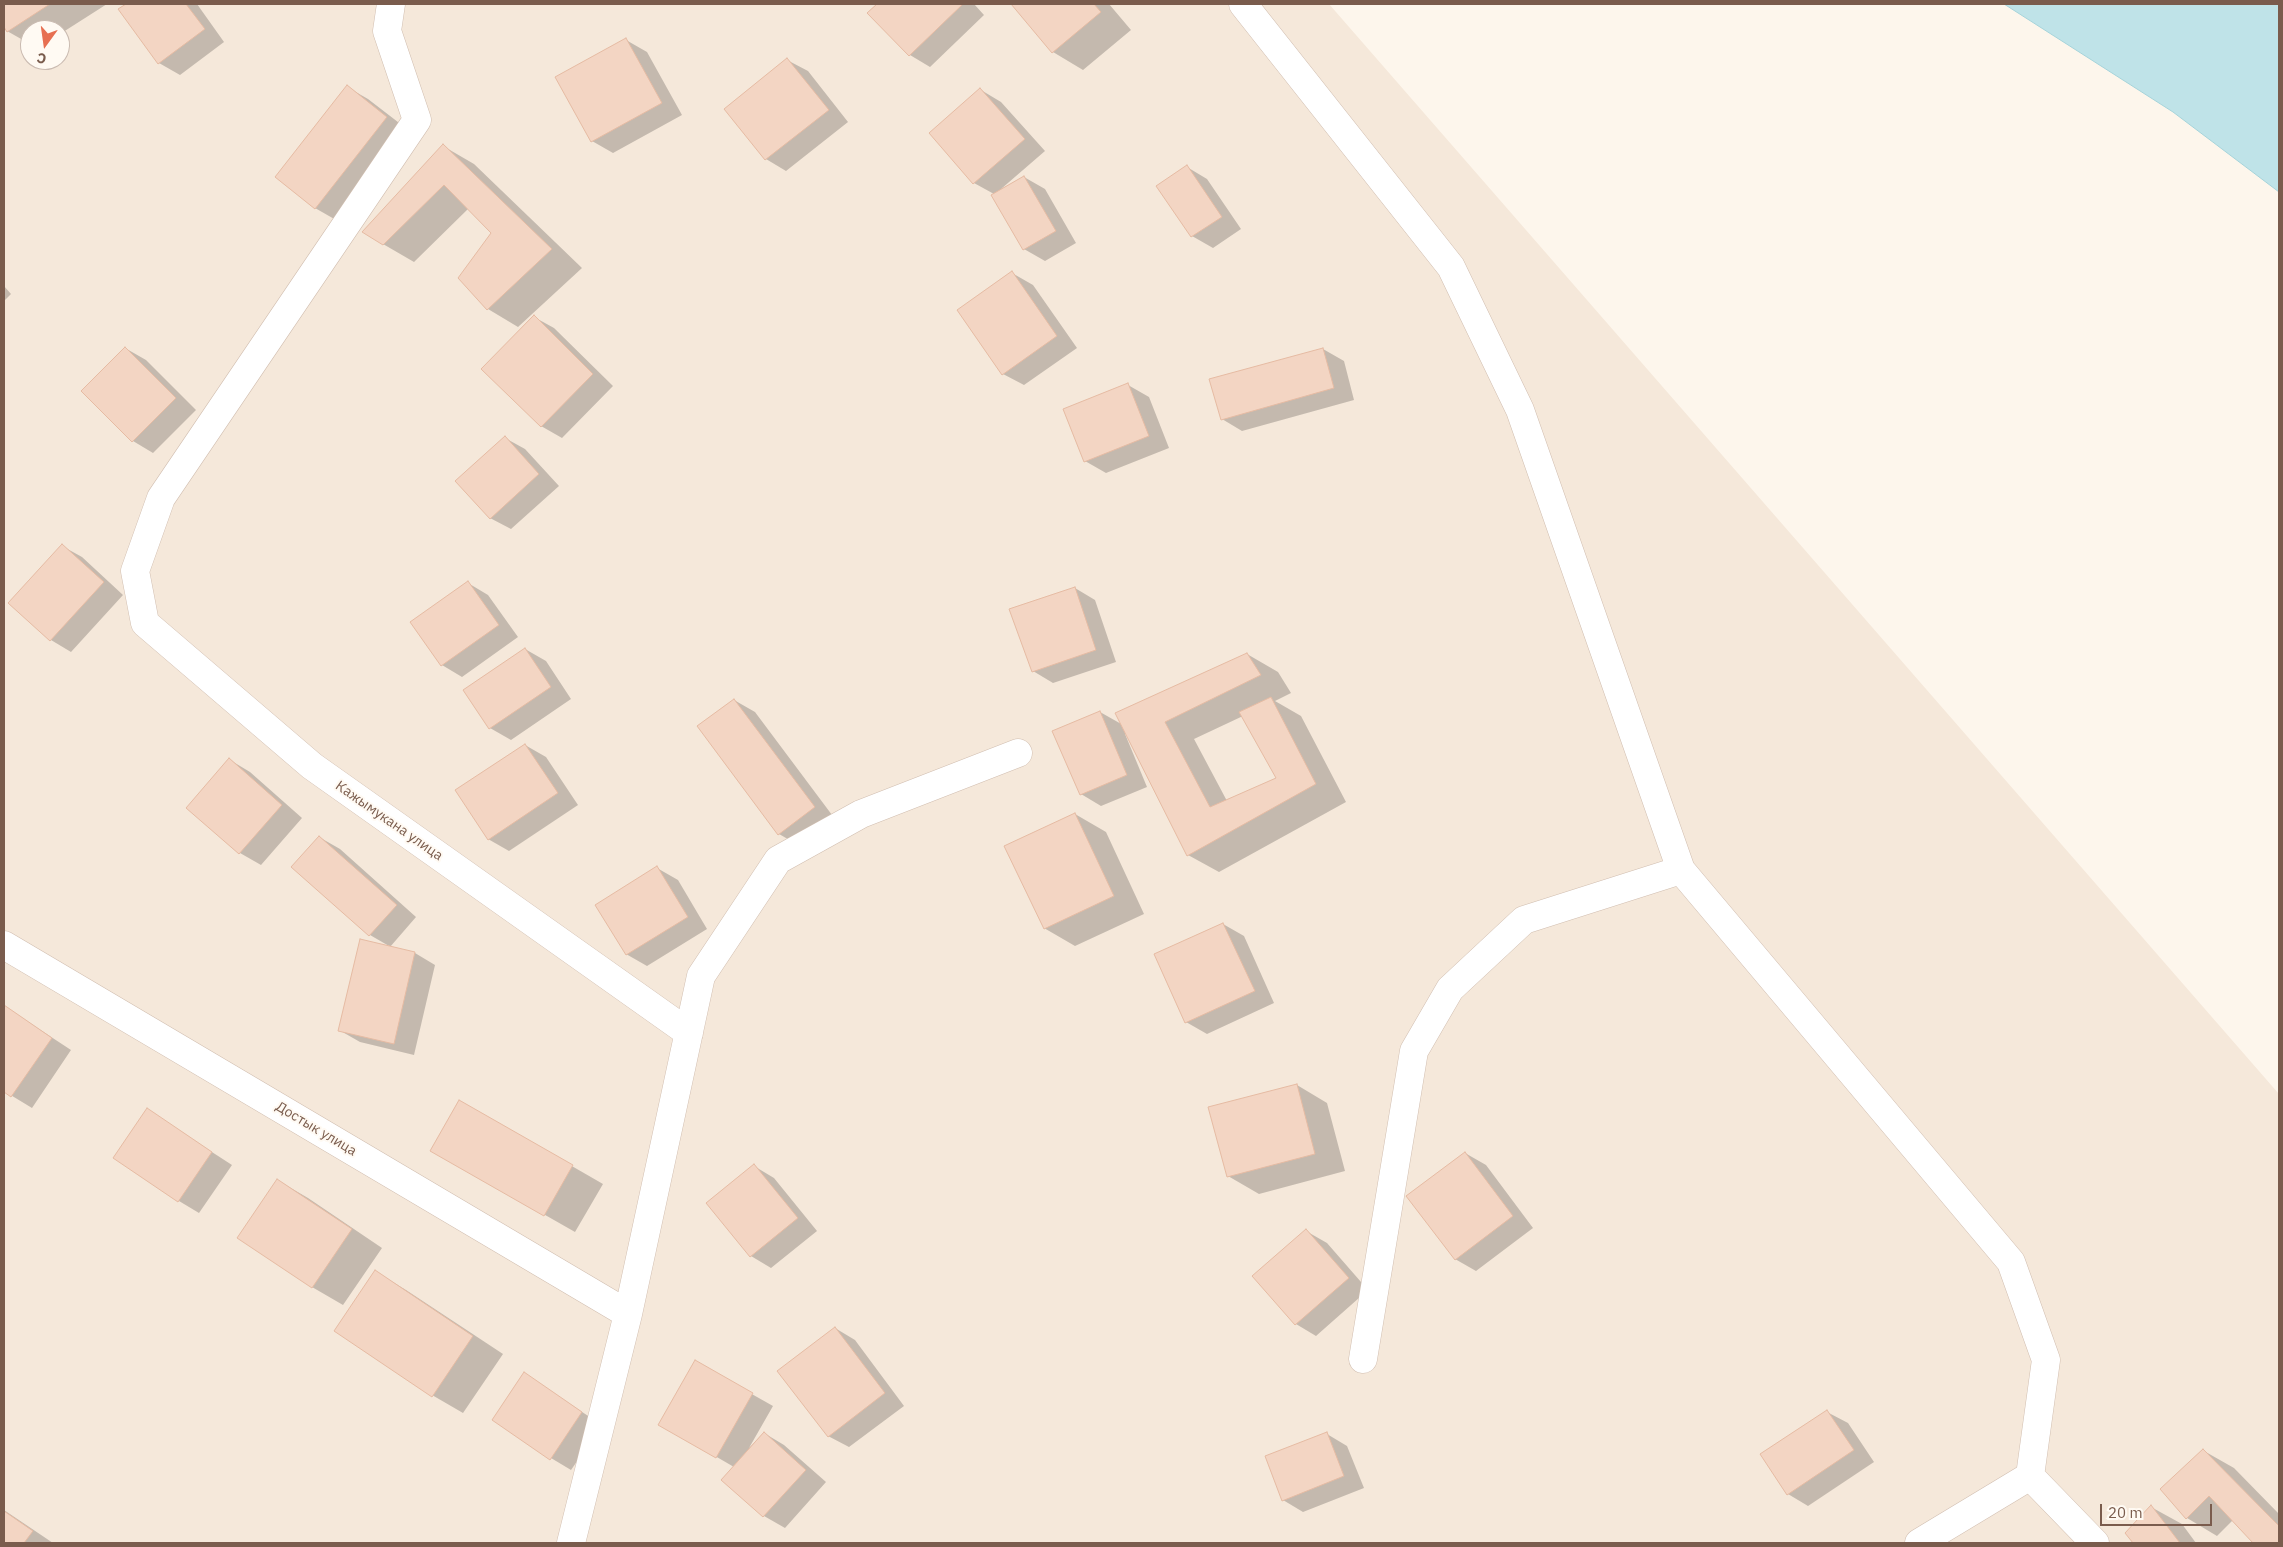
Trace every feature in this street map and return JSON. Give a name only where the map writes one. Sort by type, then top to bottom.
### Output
[{"type":"street","name":"Кажымукана улица","points":[[390,4],[387,30],[417,120],[160,498],[135,571],[145,623],[312,766],[689,1033]]},
{"type":"street","points":[[1243,4],[1451,267],[1520,410],[1681,870],[2011,1262],[2046,1360],[2030,1476]]},
{"type":"street","points":[[571,1543],[628,1314],[701,976],[778,860],[861,814],[1018,753]]},
{"type":"street","points":[[1363,1359],[1414,1051],[1450,989],[1524,920],[1681,870]]},
{"type":"street","name":"Достык улица","points":[[4,945],[628,1314]]},
{"type":"street","points":[[1919,1543],[2030,1476]]},
{"type":"street","points":[[2030,1476],[2095,1543]]},
{"type":"shaded area","points":[[4,4],[1329,4],[2279,1094],[2279,1543],[4,1543]]},
{"type":"water","points":[[2004,4],[2279,4],[2279,192],[2173,112]]},
{"type":"building","points":[[4,4],[50,4],[25,20],[20,20],[20,24],[7,32],[4,27]]},
{"type":"building","points":[[126,4],[186,4],[205,29],[158,64],[118,9]]},
{"type":"building","points":[[877,4],[963,4],[909,56],[867,13]]},
{"type":"building","points":[[1011,4],[1094,4],[1101,12],[1052,53]]},
{"type":"building","points":[[626,38],[662,103],[591,142],[555,77]]},
{"type":"building","points":[[787,58],[829,110],[765,160],[724,109]]},
{"type":"building","points":[[347,85],[387,117],[315,209],[275,177]]},
{"type":"building","points":[[980,88],[1025,139],[973,184],[929,133]]},
{"type":"building","points":[[443,144],[552,249],[487,310],[458,278],[491,233],[444,185],[383,245],[362,232]]},
{"type":"building","points":[[1187,165],[1222,217],[1191,237],[1156,186]]},
{"type":"building","points":[[1024,176],[1056,231],[1023,250],[991,195]]},
{"type":"building","points":[[1012,271],[1057,336],[1002,375],[957,310]]},
{"type":"building","points":[[534,315],[593,374],[541,427],[481,369]]},
{"type":"building","points":[[125,347],[176,398],[132,442],[81,391]]},
{"type":"building","points":[[1323,348],[1334,388],[1221,420],[1209,379]]},
{"type":"building","points":[[1128,383],[1149,436],[1084,462],[1063,409]]},
{"type":"building","points":[[505,436],[539,474],[490,519],[455,481]]},
{"type":"building","points":[[62,544],[104,582],[50,641],[8,603]]},
{"type":"building","points":[[468,581],[499,625],[441,666],[410,622]]},
{"type":"building","points":[[1075,587],[1096,650],[1032,672],[1009,609]]},
{"type":"building","points":[[525,648],[551,687],[489,729],[463,690]]},
{"type":"building","points":[[1247,653],[1261,675],[1165,722],[1210,807],[1276,778],[1239,712],[1271,697],[1316,784],[1187,856],[1115,713]]},
{"type":"building","points":[[734,699],[815,807],[778,835],[697,726]]},
{"type":"building","points":[[1100,711],[1127,775],[1080,795],[1052,731]]},
{"type":"building","points":[[525,744],[558,793],[488,840],[455,790]]},
{"type":"building","points":[[229,758],[282,805],[239,854],[186,808]]},
{"type":"building","points":[[1075,813],[1114,896],[1044,929],[1004,846]]},
{"type":"building","points":[[319,836],[397,905],[369,936],[291,867]]},
{"type":"building","points":[[657,866],[688,917],[626,955],[595,905]]},
{"type":"building","points":[[1223,923],[1255,991],[1185,1023],[1154,954]]},
{"type":"building","points":[[360,939],[415,952],[394,1044],[338,1031]]},
{"type":"building","points":[[4,1005],[52,1038],[11,1097],[4,1092]]},
{"type":"building","points":[[1297,1084],[1315,1154],[1227,1177],[1208,1107]]},
{"type":"building","points":[[459,1100],[573,1165],[544,1216],[430,1151]]},
{"type":"building","points":[[147,1108],[212,1152],[178,1202],[113,1158]]},
{"type":"building","points":[[1465,1152],[1513,1216],[1455,1260],[1406,1196]]},
{"type":"building","points":[[754,1164],[798,1218],[750,1257],[706,1203]]},
{"type":"building","points":[[277,1179],[352,1229],[312,1288],[237,1238]]},
{"type":"building","points":[[1306,1229],[1349,1278],[1295,1325],[1252,1276]]},
{"type":"building","points":[[375,1270],[473,1336],[432,1397],[334,1331]]},
{"type":"building","points":[[835,1327],[885,1393],[828,1437],[777,1371]]},
{"type":"building","points":[[695,1360],[753,1393],[716,1458],[658,1425]]},
{"type":"building","points":[[524,1372],[582,1412],[550,1460],[492,1420]]},
{"type":"building","points":[[1827,1410],[1854,1450],[1787,1495],[1760,1454]]},
{"type":"building","points":[[764,1432],[806,1470],[763,1517],[721,1480]]},
{"type":"building","points":[[1327,1432],[1344,1476],[1282,1501],[1265,1456]]},
{"type":"building","points":[[2203,1449],[2279,1526],[2279,1543],[2253,1543],[2209,1496],[2186,1519],[2160,1489]]},
{"type":"building","points":[[2151,1505],[2180,1543],[2133,1543],[2125,1533]]},
{"type":"building","points":[[4,1511],[33,1531],[24,1543],[4,1543]]}]
